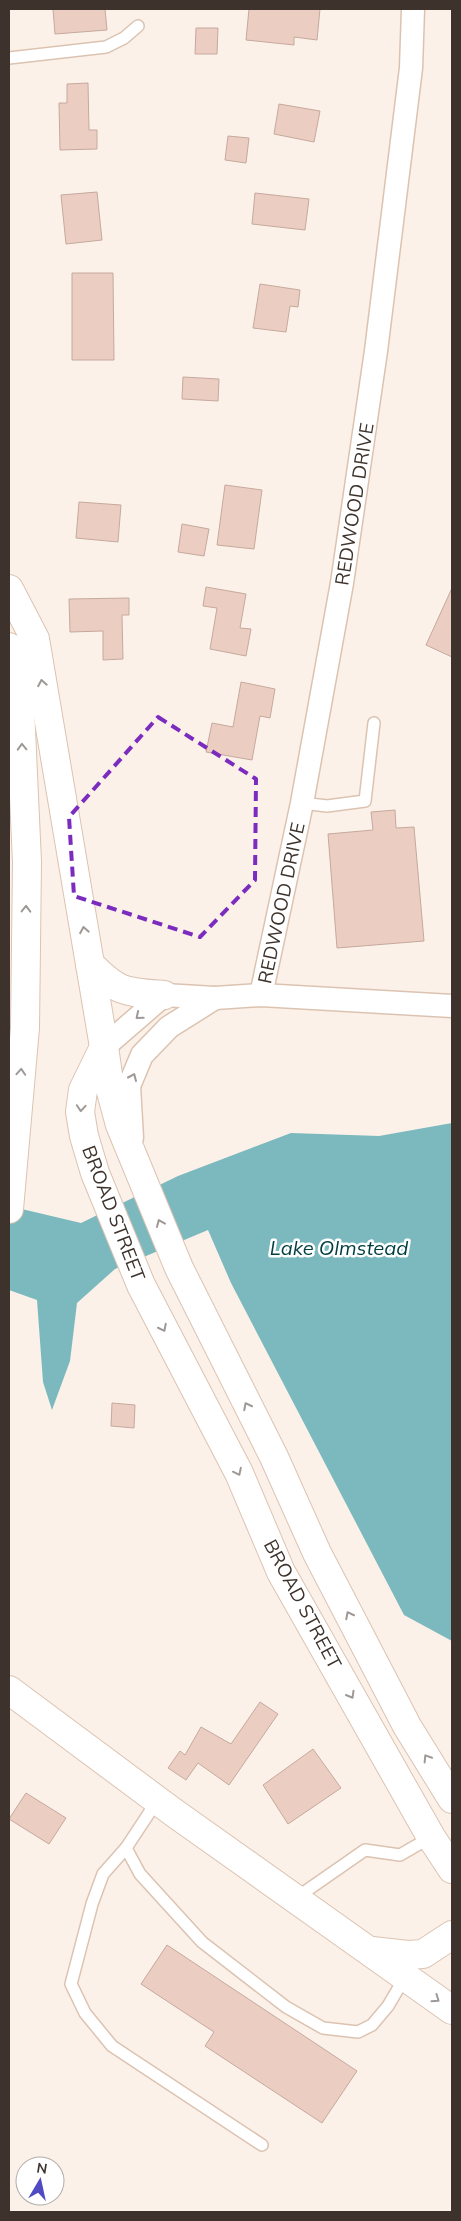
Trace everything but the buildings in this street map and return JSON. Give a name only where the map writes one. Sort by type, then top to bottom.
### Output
[{"type":"main road","points":[[9,588],[35,639],[104,1047]]},
{"type":"main road","points":[[9,647],[20,708],[27,862],[25,1028],[9,1209]]},
{"type":"main road","points":[[90,964],[106,981],[117,988],[127,992],[164,995]]},
{"type":"main road","name":"BROAD STREET","points":[[104,1047],[110,1088],[120,1125],[179,1268],[274,1457],[322,1562],[407,1726],[452,1799]]},
{"type":"main road","name":"BROAD STREET","points":[[104,1047],[84,1090],[80,1112],[84,1136],[95,1173],[141,1285],[239,1472],[281,1572],[431,1837],[452,1869]]},
{"type":"main road","points":[[9,1690],[157,1800],[452,2010]]},
{"type":"main road","points":[[368,1950],[408,1956],[423,1954],[452,1935]]},
{"type":"street","name":"REDWOOD DRIVE","points":[[261,995],[302,803],[342,583],[376,351],[410,68],[413,9]]},
{"type":"street","points":[[104,1047],[164,995],[215,998],[261,995],[452,1006]]},
{"type":"street","points":[[133,1160],[129,1086],[142,1055],[169,1027],[215,998]]},
{"type":"lane","points":[[9,58],[106,47],[124,38],[138,26]]},
{"type":"lane","points":[[302,803],[327,806],[365,801],[374,723]]},
{"type":"lane","points":[[157,1800],[126,1848],[102,1874],[92,1904],[72,1984],[85,2013],[112,2046],[262,2145]]},
{"type":"lane","points":[[295,1899],[365,1850],[400,1855],[431,1837]]},
{"type":"lane","points":[[126,1848],[140,1874],[202,1942],[286,2007],[323,2028],[358,2032],[372,2025],[388,2006],[405,1977]]},
{"type":"highlighted area","points":[[158,717],[256,779],[255,880],[200,937],[74,896],[69,817]]},
{"type":"water","name":"Lake Olmstead","points":[[452,1123],[452,1641],[404,1615],[231,1283],[208,1230],[115,1269],[77,1303],[70,1361],[52,1410],[43,1382],[37,1300],[9,1290],[9,1206],[81,1223],[178,1176],[291,1133],[379,1136]]}]
